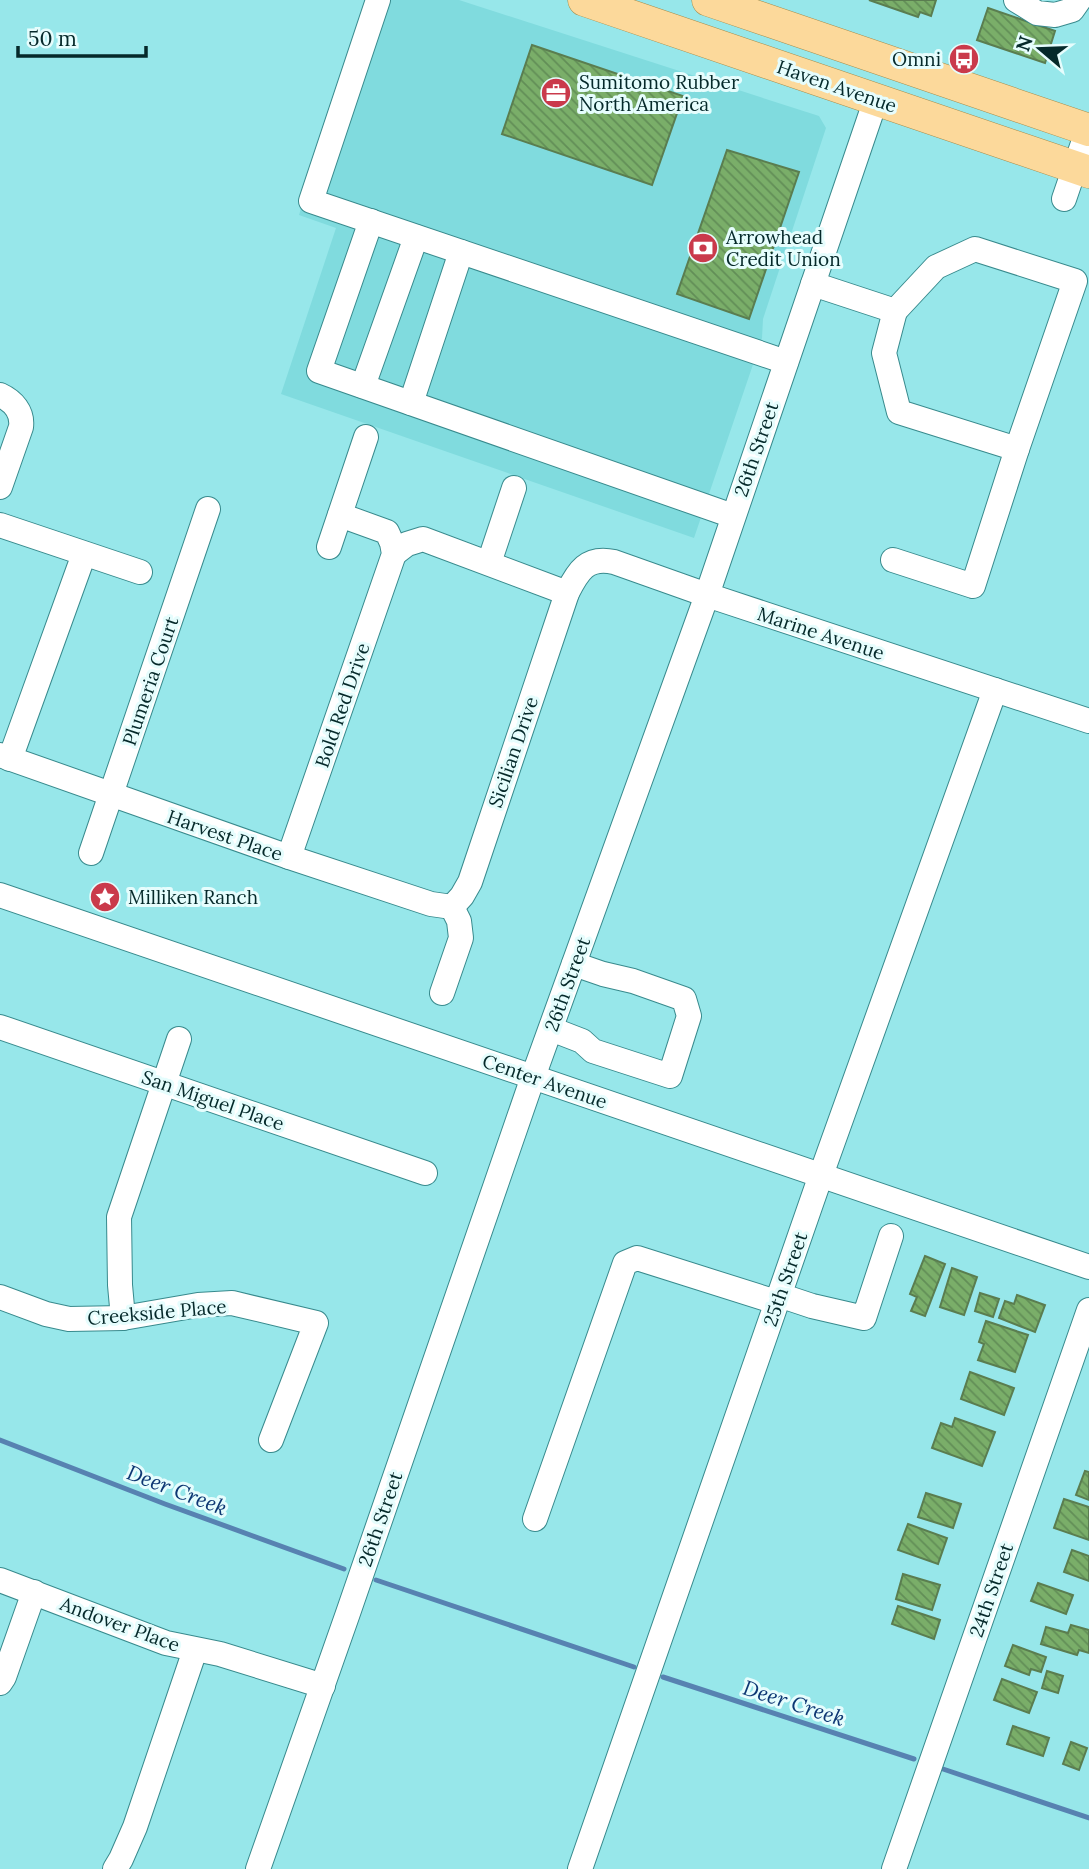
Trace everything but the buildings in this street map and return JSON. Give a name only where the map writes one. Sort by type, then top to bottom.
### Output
[{"type":"main road","name":"Haven Avenue","points":[[584,0],[1082,169]]},
{"type":"main road","name":"Haven Avenue","points":[[708,0],[1088,129]]},
{"type":"street","points":[[379,0],[311,201],[786,362]]},
{"type":"street","points":[[1016,0],[1037,13],[1055,15],[1072,10],[1079,0]]},
{"type":"street","name":"26th Street","points":[[258,1869],[533,1077],[707,595],[876,99]]},
{"type":"street","points":[[1064,200],[1082,169],[1088,129]]},
{"type":"street","points":[[371,221],[319,371],[733,516]]},
{"type":"street","points":[[363,386],[416,236]]},
{"type":"street","points":[[893,560],[973,586],[1075,281],[975,249],[936,267],[895,311],[884,353],[899,412],[1017,449]]},
{"type":"street","points":[[411,402],[461,252]]},
{"type":"street","points":[[813,284],[895,311]]},
{"type":"street","points":[[0,486],[22,421],[9,403]]},
{"type":"street","points":[[329,547],[366,437]]},
{"type":"street","points":[[489,563],[514,488]]},
{"type":"street","name":"Plumeria Court","points":[[91,853],[208,509]]},
{"type":"street","points":[[340,515],[387,533],[394,554],[407,544],[423,539],[567,593]]},
{"type":"street","points":[[0,525],[140,572]]},
{"type":"street","points":[[5,757],[84,554]]},
{"type":"street","name":"Bold Red Drive","points":[[289,857],[394,554]]},
{"type":"street","name":"Marine Avenue","points":[[567,593],[586,566],[593,561],[604,560],[1089,721]]},
{"type":"street","name":"Sicilian Drive","points":[[452,907],[463,896],[470,882],[567,593]]},
{"type":"street","name":"25th Street","points":[[580,1869],[821,1175],[995,690]]},
{"type":"street","name":"Harvest Place","points":[[5,757],[289,857],[431,904],[452,907]]},
{"type":"street","name":"Center Avenue","points":[[0,895],[1089,1267]]},
{"type":"street","points":[[442,993],[461,937],[459,920],[452,907]]},
{"type":"street","points":[[551,1029],[582,1041],[593,1051],[670,1076],[689,1016],[684,999],[574,964]]},
{"type":"street","name":"San Miguel Place","points":[[0,1027],[425,1173]]},
{"type":"street","points":[[123,1318],[120,1217],[178,1039]]},
{"type":"street","points":[[535,1519],[625,1263],[637,1258],[778,1299],[864,1318],[891,1236]]},
{"type":"street","name":"Creekside Place","points":[[0,1297],[46,1314],[69,1319],[123,1318],[198,1305],[232,1303],[316,1323],[271,1440]]},
{"type":"street","name":"24th Street","points":[[894,1869],[1089,1310]]},
{"type":"street","name":"Andover Place","points":[[0,1580],[166,1643],[220,1654],[323,1686]]},
{"type":"street","points":[[0,1683],[34,1592]]},
{"type":"street","points":[[115,1869],[135,1828],[195,1650]]},
{"type":"shaded area","points":[[366,0],[459,0],[819,116],[826,128],[763,319],[762,338],[694,538],[281,394],[336,228],[299,215]]},
{"type":"waterway","name":"Deer Creek","points":[[0,1440],[344,1569]]},
{"type":"waterway","name":"Deer Creek","points":[[376,1580],[634,1667]]},
{"type":"waterway","name":"Deer Creek","points":[[663,1677],[914,1759]]},
{"type":"waterway","name":"Deer Creek","points":[[943,1769],[1089,1818]]},
{"type":"place","name":"Omni","points":[[964,59]]},
{"type":"place","name":"Sumitomo Rubber North America","points":[[556,93]]},
{"type":"place","name":"Arrowhead Credit Union","points":[[703,248]]},
{"type":"place","name":"Milliken Ranch","points":[[105,897]]}]
